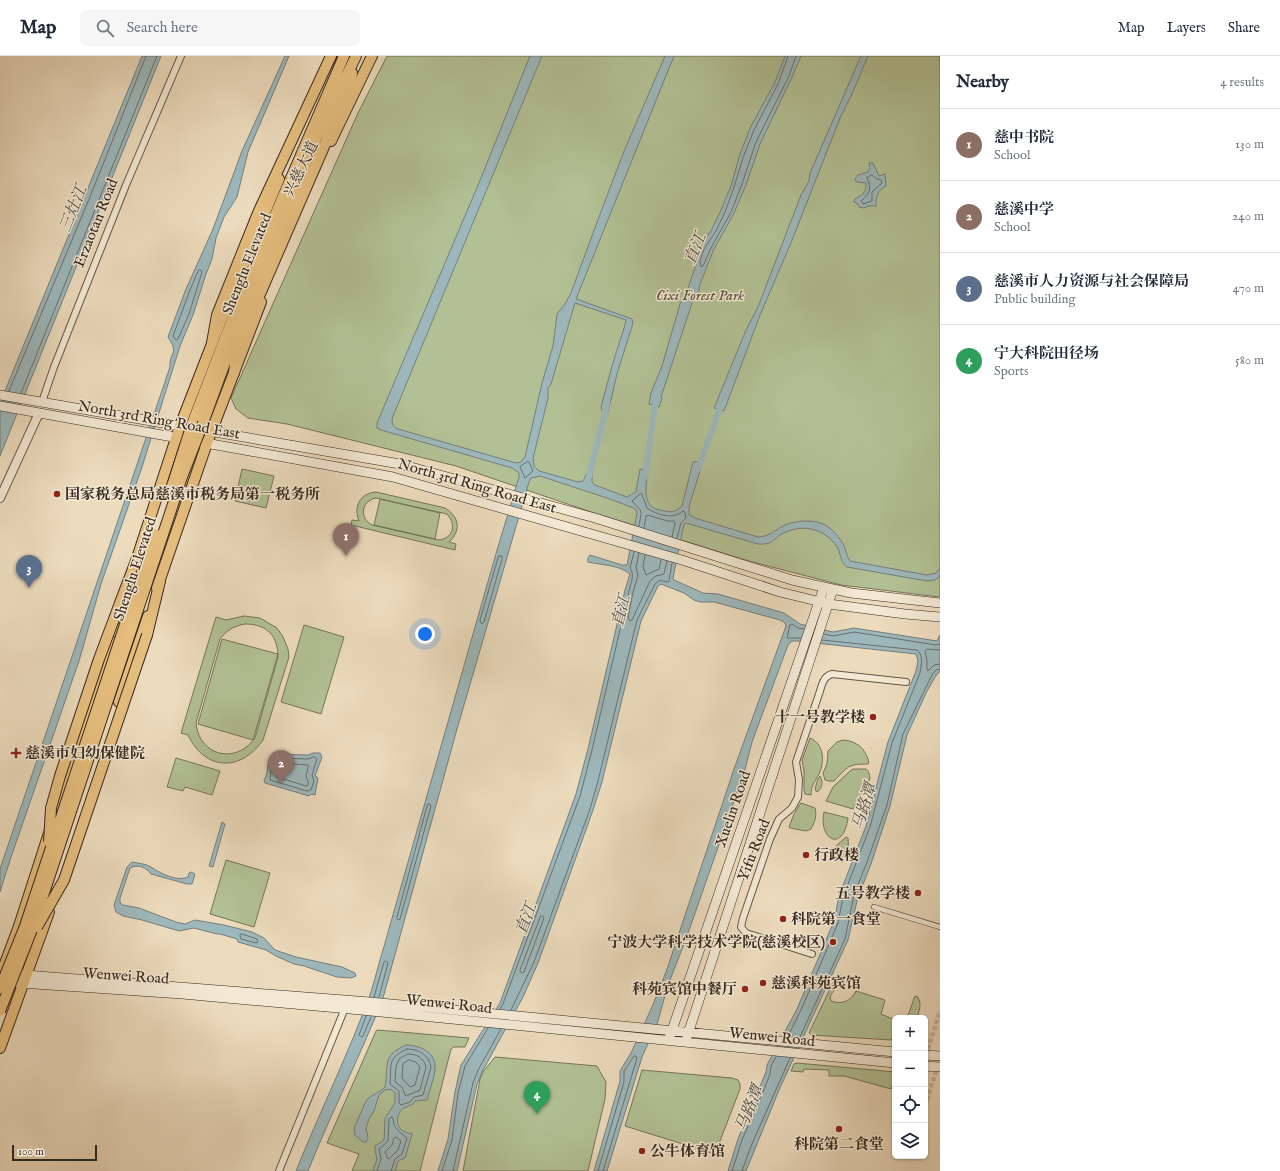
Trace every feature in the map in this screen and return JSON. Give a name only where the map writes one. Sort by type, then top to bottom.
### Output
[{"type":"main road","points":[[212,343],[217,315],[258,213],[331,56]]},
{"type":"main road","name":"兴慈大道","points":[[141,548],[176,437],[236,282],[301,129],[336,56]]},
{"type":"main road","name":"Shenglu Elevated","points":[[0,988],[25,926],[192,424],[245,286],[284,192],[344,56]]},
{"type":"main road","name":"兴慈大道","points":[[160,581],[207,443],[290,226],[372,56]]},
{"type":"main road","points":[[234,373],[237,346],[349,89],[355,59]]},
{"type":"main road","name":"Shenglu Elevated","points":[[0,1011],[36,916],[182,477],[252,289],[304,166],[355,59]]},
{"type":"main road","name":"North 3rd Ring Road East","points":[[0,395],[400,464],[595,518],[792,580],[876,596],[940,603]]},
{"type":"main road","name":"North 3rd Ring Road East","points":[[0,406],[393,477],[523,513],[682,560],[780,592],[829,604],[939,617]]},
{"type":"main road","points":[[48,857],[51,808],[60,776],[99,659],[141,548]]},
{"type":"main road","points":[[0,976],[18,926],[141,548]]},
{"type":"main road","points":[[23,952],[64,880],[147,635],[160,581]]},
{"type":"main road","points":[[0,1048],[57,889],[160,581]]},
{"type":"main road","name":"Xuelin Road","points":[[669,1040],[824,587]]},
{"type":"main road","name":"Xuelin Road","points":[[685,1042],[834,589]]},
{"type":"main road","name":"Wenwei Road","points":[[0,976],[345,1008],[365,1006]]},
{"type":"main road","name":"Wenwei Road","points":[[25,979],[365,1006],[483,1017],[633,1037],[892,1063]]},
{"type":"main road","name":"Wenwei Road","points":[[509,1020],[636,1027],[892,1052]]},
{"type":"main road","points":[[928,1055],[940,1056]]},
{"type":"main road","points":[[928,1066],[940,1067]]},
{"type":"street","name":"Erzaotan Road","points":[[42,402],[57,359],[126,185],[180,56]]},
{"type":"street","points":[[0,498],[39,413]]},
{"type":"street","name":"Yifu Road","points":[[812,954],[746,933],[742,927],[743,918],[770,839],[779,819],[792,808],[798,797],[799,780],[796,762],[823,681],[832,674],[906,682]]},
{"type":"street","points":[[874,907],[940,928]]},
{"type":"street","points":[[279,1171],[345,1008]]},
{"type":"green space","name":"Cixi Forest Park","points":[[387,56],[940,56],[940,597],[841,585],[749,561],[594,513],[456,466],[287,424],[248,418],[236,409],[231,398],[358,113]]},
{"type":"green space","points":[[242,469],[274,476],[266,508],[235,501]]},
{"type":"green space","points":[[376,492],[445,508],[454,516],[457,524],[456,533],[449,542],[456,544],[455,550],[351,525],[352,520],[359,521],[357,511],[359,502],[370,493]],"holes":[[[376,498],[447,514],[452,523],[452,531],[447,537],[438,540],[372,525],[365,518],[364,510],[367,502]]]},
{"type":"green space","points":[[380,499],[440,513],[435,539],[374,525]]},
{"type":"green space","points":[[244,616],[260,618],[277,628],[288,649],[289,657],[263,740],[244,758],[234,762],[224,763],[213,761],[204,755],[195,747],[188,735],[181,733],[216,617],[226,620]],"holes":[[[245,624],[259,626],[270,633],[276,643],[278,657],[255,738],[238,752],[229,754],[220,753],[211,749],[204,743],[199,734],[196,723],[220,639],[225,633],[234,627]]]},
{"type":"green space","points":[[304,625],[344,637],[321,714],[281,702]]},
{"type":"green space","points":[[222,639],[278,654],[253,740],[198,724]]},
{"type":"green space","points":[[810,738],[818,744],[822,753],[821,769],[812,786],[811,795],[805,794],[802,760]]},
{"type":"green space","points":[[843,740],[860,746],[869,762],[868,764],[848,767],[834,781],[825,780],[823,773],[827,764],[828,751],[837,742]]},
{"type":"green space","points":[[176,758],[220,771],[212,795],[185,787],[183,791],[167,787]]},
{"type":"green space","points":[[853,769],[866,769],[870,778],[866,789],[853,809],[826,801],[833,787]]},
{"type":"green space","points":[[820,776],[822,784],[817,792],[815,790],[817,780]]},
{"type":"green space","points":[[801,803],[815,808],[816,811],[811,829],[806,831],[789,827],[794,814]]},
{"type":"green space","points":[[824,812],[848,818],[845,829],[841,836],[837,839],[832,839],[825,829],[823,821]]},
{"type":"green space","points":[[846,837],[848,838],[848,848],[842,863],[836,846]]},
{"type":"green space","points":[[226,860],[270,873],[254,927],[210,914]]},
{"type":"green space","points":[[837,974],[841,975],[831,996],[831,1001],[839,1003],[849,1000],[856,991],[885,1000],[881,1014],[892,1019],[891,1040],[811,1035],[809,1033]]},
{"type":"green space","points":[[915,996],[918,997],[920,1008],[918,1015],[908,1015]]},
{"type":"green space","points":[[376,1031],[469,1038],[465,1047],[454,1047],[451,1049],[420,1171],[352,1171],[359,1154],[327,1143]]},
{"type":"green space","points":[[495,1057],[597,1066],[606,1082],[605,1099],[588,1171],[463,1171],[480,1079],[483,1072]]},
{"type":"green space","points":[[797,1063],[892,1072],[892,1087],[891,1089],[844,1076],[829,1076],[829,1070],[804,1069],[803,1072],[791,1071],[794,1064]]},
{"type":"green space","points":[[642,1070],[732,1078],[738,1080],[740,1089],[715,1154],[625,1126]]},
{"type":"water","points":[[142,56],[161,56],[0,456],[0,403]]},
{"type":"water","points":[[285,56],[289,56],[248,152],[237,197],[224,217],[216,238],[212,259],[193,315],[180,346],[142,467],[101,584],[79,661],[0,892],[0,869],[170,367],[174,350],[168,337],[186,289],[213,229],[242,151]]},
{"type":"water","points":[[530,56],[542,56],[393,416],[392,422],[394,427],[516,463],[521,462],[525,457],[542,383],[553,346],[557,314],[571,293],[624,151],[665,56],[674,56],[576,299],[632,319],[633,323],[617,374],[608,412],[602,411],[601,407],[626,320],[575,303],[551,384],[548,388],[548,398],[533,458],[534,466],[539,471],[578,482],[583,481],[587,473],[592,474],[592,482],[595,485],[627,497],[636,492],[640,469],[648,471],[646,489],[648,502],[655,508],[672,512],[682,506],[693,462],[703,461],[689,507],[689,515],[695,518],[758,537],[769,534],[790,523],[801,521],[817,522],[827,526],[837,535],[843,544],[850,561],[927,575],[936,573],[940,568],[940,576],[935,580],[927,581],[847,567],[842,562],[836,545],[827,536],[818,531],[807,528],[791,530],[782,534],[771,542],[758,544],[686,523],[684,524],[673,578],[674,580],[703,593],[718,594],[784,613],[800,624],[833,632],[854,628],[937,641],[940,635],[940,671],[926,693],[907,735],[890,806],[871,864],[858,897],[848,940],[779,1090],[746,1171],[728,1171],[738,1139],[766,1072],[767,1065],[797,1009],[834,921],[839,896],[866,826],[888,742],[916,671],[918,661],[916,654],[797,641],[792,641],[788,645],[752,742],[744,773],[686,939],[668,985],[658,1021],[642,1057],[607,1171],[594,1171],[620,1081],[620,1071],[631,1053],[666,972],[734,769],[786,626],[785,623],[780,620],[714,602],[700,602],[684,593],[661,584],[658,586],[641,621],[602,782],[538,963],[523,997],[477,1084],[457,1171],[438,1171],[448,1139],[455,1092],[461,1065],[500,1003],[576,794],[630,574],[615,567],[588,562],[588,558],[590,555],[622,565],[627,565],[637,513],[636,509],[540,476],[531,478],[457,729],[383,998],[308,1171],[296,1171],[371,992],[519,477],[519,473],[512,468],[381,430],[377,428],[377,423],[481,178]]},
{"type":"water","points":[[785,56],[801,56],[760,144],[746,185],[734,213],[714,249],[700,284],[698,295],[695,294],[659,407],[649,404],[651,393],[662,366],[680,304],[687,291],[700,248],[712,229],[721,210],[731,186],[740,154],[750,128],[775,82]]},
{"type":"water","points":[[861,56],[868,56],[840,118],[791,243],[760,315],[724,411],[714,408],[746,330],[758,307],[801,195],[809,181],[810,173]]},
{"type":"water","points":[[869,163],[873,163],[879,176],[885,174],[886,186],[878,194],[876,206],[868,206],[864,208],[859,207],[854,200],[866,190],[866,183],[857,182],[855,179],[858,175],[868,172],[870,168]]},
{"type":"water","points":[[320,753],[322,757],[315,776],[318,778],[315,795],[311,794],[309,796],[265,783],[264,780],[267,773],[268,762],[274,754],[308,755]]},
{"type":"water","points":[[222,822],[225,824],[213,867],[209,866]]},
{"type":"water","points":[[132,862],[147,865],[173,878],[188,877],[189,873],[191,872],[195,874],[192,884],[187,884],[151,874],[142,867],[136,866],[130,868],[120,898],[120,903],[123,905],[139,908],[185,924],[195,920],[252,932],[264,938],[275,950],[296,957],[342,967],[355,973],[356,976],[351,978],[337,977],[294,964],[266,950],[238,942],[237,939],[220,934],[194,928],[179,931],[123,916],[116,912],[114,905],[127,867]]},
{"type":"water","points":[[406,1045],[415,1046],[425,1050],[432,1056],[435,1065],[433,1078],[427,1100],[415,1101],[399,1113],[398,1123],[400,1129],[412,1134],[405,1158],[398,1161],[395,1171],[373,1171],[377,1159],[375,1146],[384,1140],[385,1118],[395,1103],[395,1093],[390,1089],[385,1090],[379,1095],[374,1111],[366,1128],[368,1138],[366,1142],[363,1142],[355,1135],[354,1128],[366,1101],[385,1087],[389,1057],[398,1049]]},
{"type":"waterway","name":"直江","points":[[645,477],[656,399]]},
{"type":"waterway","points":[[698,469],[722,402]]},
{"type":"waterway","points":[[588,480],[607,404]]},
{"type":"tunnel","points":[[927,1051],[940,1011]]},
{"type":"tunnel","points":[[928,1097],[940,1059]]},
{"type":"place","name":"国家税务总局慈溪市税务局第一税务所","points":[[57,494]]},
{"type":"place","name":"慈中书院","points":[[346,556]]},
{"type":"place","name":"慈溪市人力资源与社会保障局","points":[[29,588]]},
{"type":"place","name":"十一号教学楼","points":[[873,717]]},
{"type":"place","name":"慈溪市妇幼保健院","points":[[16,753]]},
{"type":"place","name":"慈溪中学","points":[[281,783]]},
{"type":"place","name":"行政楼","points":[[806,855]]},
{"type":"place","name":"五号教学楼","points":[[918,893]]},
{"type":"place","name":"科院第一食堂","points":[[783,919]]},
{"type":"place","name":"宁波大学科学技术学院(慈溪校区)","points":[[833,942]]},
{"type":"place","name":"慈溪科苑宾馆","points":[[763,983]]},
{"type":"place","name":"科苑宾馆中餐厅","points":[[745,989]]},
{"type":"place","name":"宁大科院田径场","points":[[537,1114]]},
{"type":"place","name":"科院第二食堂","points":[[839,1129]]},
{"type":"place","name":"公牛体育馆","points":[[642,1151]]},
{"type":"water label","name":"三灶江","points":[[74,209]]},
{"type":"water label","name":"马路潭","points":[[865,807]]},
{"type":"water label","name":"马路潭","points":[[750,1109]]}]
